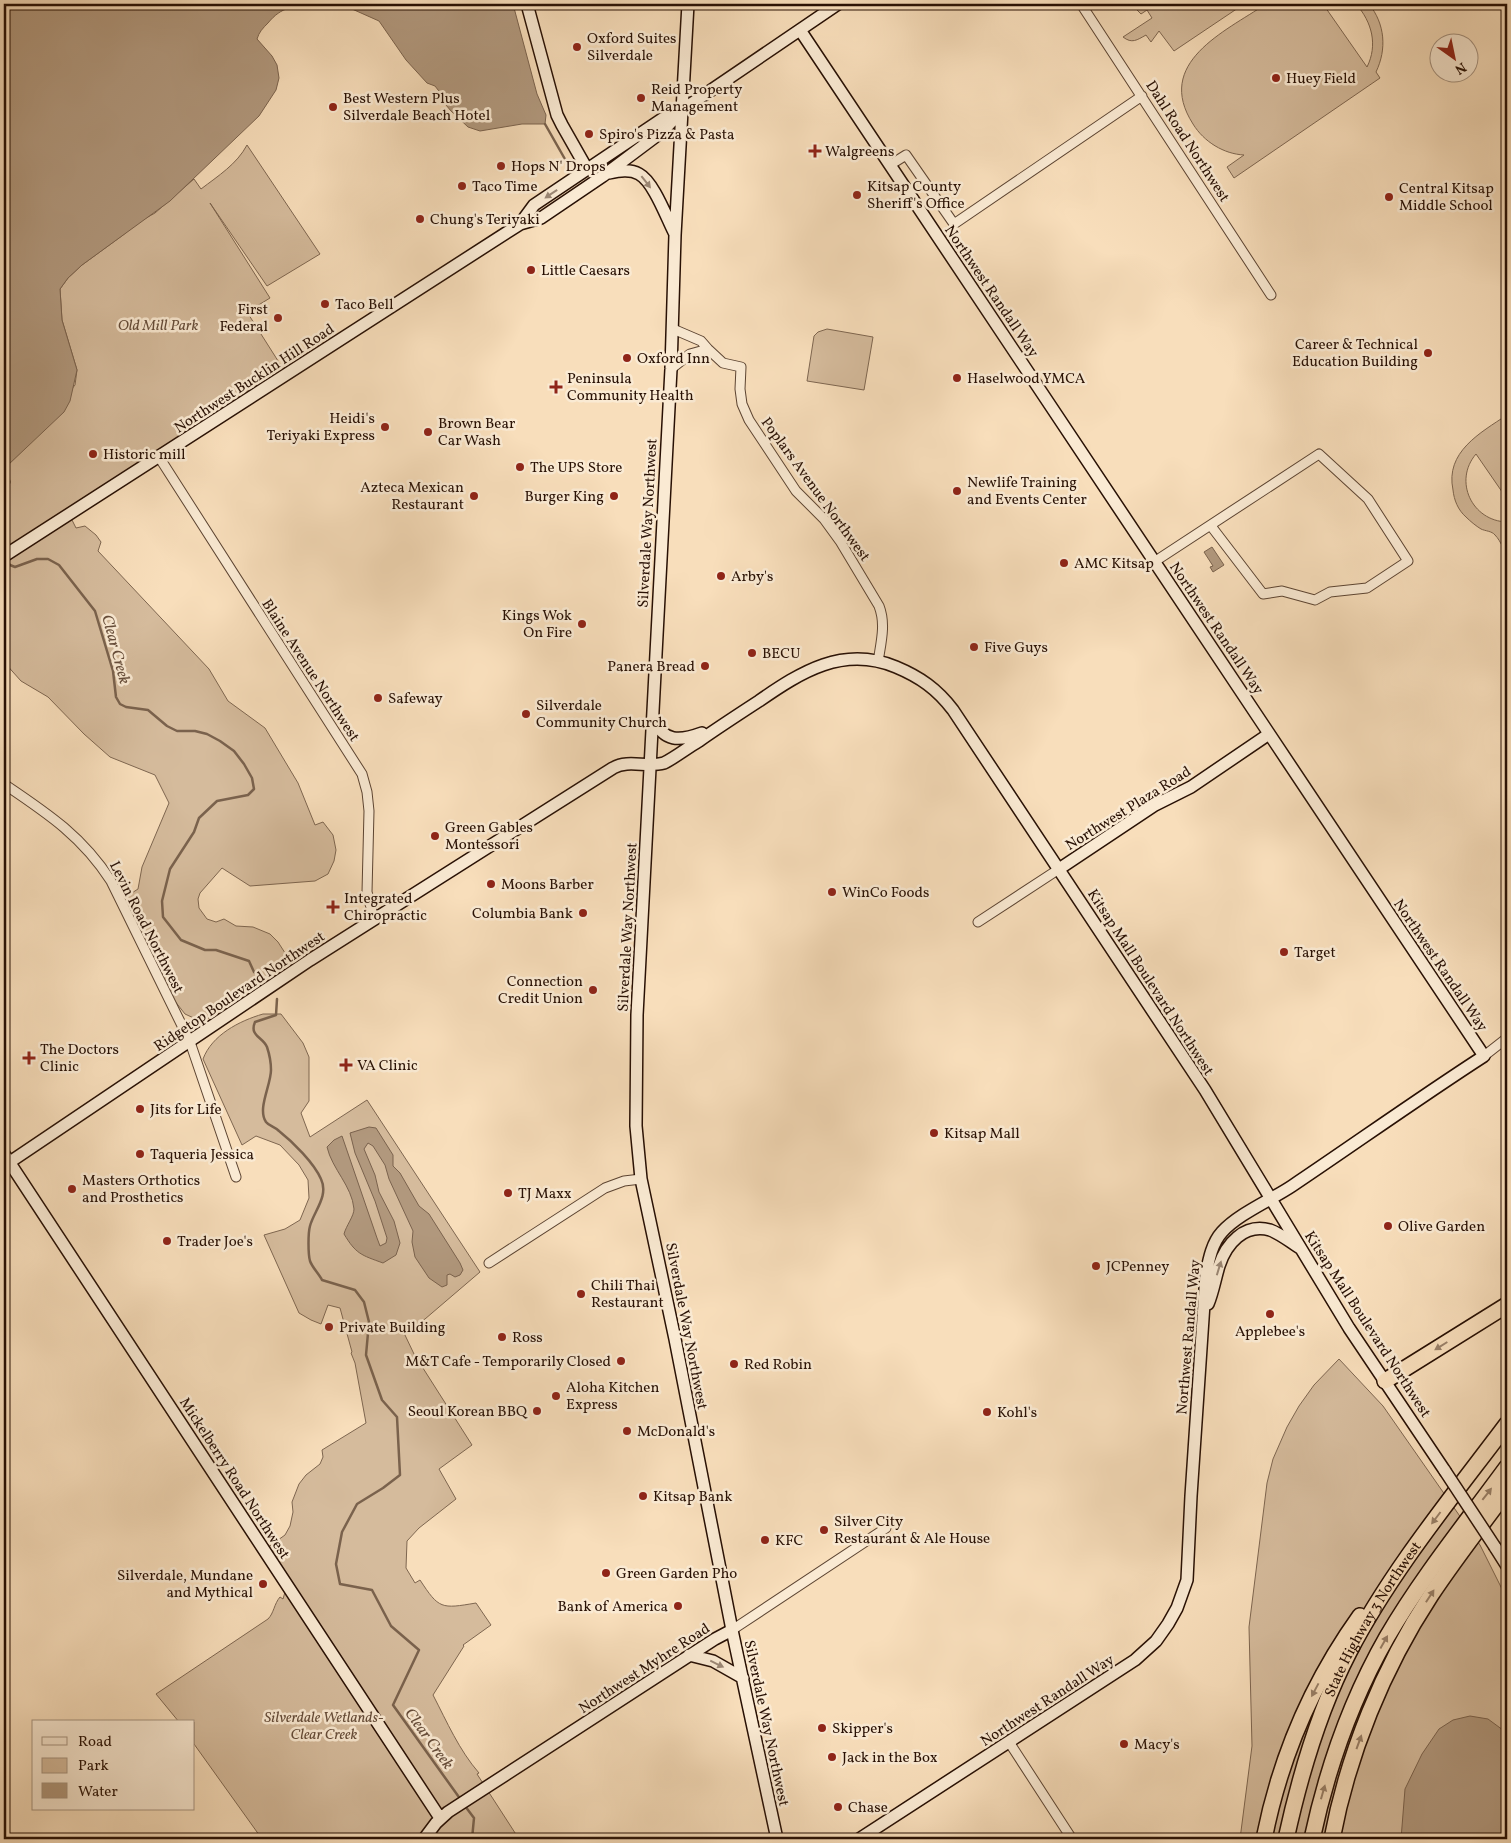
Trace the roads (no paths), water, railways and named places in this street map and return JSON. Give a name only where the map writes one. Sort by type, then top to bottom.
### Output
[{"type":"highway","points":[[1385,1381],[1507,1305]]},
{"type":"highway","name":"State Highway 3 Northwest","points":[[1286,1839],[1314,1737],[1350,1651],[1379,1602],[1423,1536],[1507,1424]]},
{"type":"highway","name":"State Highway 3 Northwest","points":[[1312,1839],[1320,1802],[1337,1748],[1359,1692],[1386,1638],[1419,1586],[1507,1467]]},
{"type":"highway","points":[[1332,1839],[1342,1798],[1360,1741],[1382,1685],[1403,1643],[1431,1595],[1470,1538],[1507,1491]]},
{"type":"highway","points":[[1264,1839],[1268,1816],[1286,1755],[1316,1687],[1353,1625],[1423,1536]]},
{"type":"main road","points":[[527,4],[557,115],[587,170],[577,194]]},
{"type":"main road","name":"Silverdale Way Northwest","points":[[688,4],[675,235],[671,369],[636,1029],[635,1108],[641,1180],[675,1339],[732,1630],[777,1839]]},
{"type":"main road","name":"Northwest Bucklin Hill Road","points":[[520,224],[534,206],[662,118],[682,110],[838,4]]},
{"type":"main road","name":"Northwest Randall Way","points":[[800,30],[1484,1056],[1272,1199],[1231,1224],[1216,1241],[1210,1255],[1206,1274],[1190,1496],[1187,1580],[1177,1608],[1156,1641],[1134,1660],[859,1839]]},
{"type":"main road","name":"Northwest Bucklin Hill Road","points":[[4,556],[520,224],[541,218],[603,176],[664,130],[682,110]]},
{"type":"main road","points":[[603,176],[620,171],[634,172],[643,176],[650,185],[675,235]]},
{"type":"main road","name":"Kitsap Mall Boulevard Northwest","points":[[650,765],[668,762],[789,681],[812,668],[824,664],[849,660],[891,665],[915,675],[942,696],[1205,1090],[1349,1328],[1507,1566]]},
{"type":"main road","points":[[653,717],[657,727],[664,735],[681,739],[689,738],[726,722]]},
{"type":"main road","name":"Northwest Plaza Road","points":[[1059,869],[1155,805],[1191,787],[1269,734]]},
{"type":"main road","name":"Ridgetop Boulevard Northwest","points":[[6,1161],[190,1042],[374,919],[613,768],[624,763],[650,765]]},
{"type":"main road","name":"Mickelberry Road Northwest","points":[[6,1161],[440,1818]]},
{"type":"main road","points":[[1203,1314],[1210,1299],[1223,1256],[1227,1248],[1242,1233],[1260,1228],[1269,1230],[1302,1249]]},
{"type":"main road","name":"Northwest Myhre Road","points":[[424,1839],[440,1818],[457,1806],[732,1630]]},
{"type":"main road","points":[[689,1656],[713,1661],[743,1678]]},
{"type":"main road","points":[[773,1821],[782,1839]]},
{"type":"street","name":"Dahl Road Northwest","points":[[1081,4],[1271,294]]},
{"type":"street","points":[[890,165],[906,155],[954,224],[1142,96]]},
{"type":"street","name":"Poplars Avenue Northwest","points":[[673,329],[701,341],[723,363],[741,367],[740,389],[742,404],[749,420],[796,490],[824,519],[840,541],[874,596],[883,616],[883,632],[878,662]]},
{"type":"street","points":[[671,369],[690,354],[708,349]]},
{"type":"street","points":[[1154,562],[1319,454],[1368,499],[1408,561],[1367,588],[1330,592],[1315,600],[1282,591],[1263,594],[1211,526]]},
{"type":"street","name":"Blaine Avenue Northwest","points":[[159,457],[362,774],[370,810],[367,892],[374,919]]},
{"type":"street","name":"Levin Road Northwest","points":[[4,784],[71,832],[97,860],[116,892],[190,1042],[236,1177]]},
{"type":"street","name":"Northwest Plaza Road","points":[[978,922],[1059,869]]},
{"type":"street","points":[[1484,1056],[1507,1038]]},
{"type":"street","points":[[489,1263],[605,1188],[624,1181],[641,1180]]},
{"type":"street","name":"Northwest Myhre Road","points":[[732,1630],[886,1528]]},
{"type":"street","points":[[1009,1742],[1072,1839]]},
{"type":"water","points":[[4,4],[314,4],[283,10],[273,17],[259,34],[257,39],[272,56],[277,65],[279,78],[276,90],[259,116],[170,201],[82,265],[68,278],[60,289],[62,320],[77,370],[70,401],[64,412],[7,466],[10,482],[4,508]]},
{"type":"water","points":[[327,4],[513,4],[537,94],[546,115],[545,124],[522,124],[480,131],[468,127],[446,105],[445,99],[435,86],[427,83],[406,60],[379,21],[352,9]]},
{"type":"water","points":[[1212,547],[1224,565],[1213,572],[1210,567],[1213,566],[1204,552]]},
{"type":"water","points":[[369,1127],[376,1128],[393,1155],[393,1166],[400,1173],[419,1206],[429,1214],[460,1263],[463,1270],[460,1275],[455,1277],[450,1274],[447,1275],[447,1285],[442,1287],[429,1278],[415,1257],[412,1242],[413,1231],[389,1179],[385,1165],[373,1146],[368,1143],[364,1149],[375,1175],[379,1192],[394,1221],[400,1243],[396,1255],[383,1263],[360,1253],[352,1246],[344,1234],[354,1209],[350,1193],[333,1163],[327,1147],[334,1140],[342,1136],[380,1246],[386,1243],[387,1238],[375,1201],[355,1153],[350,1133]]},
{"type":"water","points":[[1470,1716],[1488,1719],[1507,1733],[1507,1839],[1401,1839],[1405,1789],[1422,1754],[1439,1729],[1453,1720]]},
{"type":"waterway","points":[[545,124],[570,168]]},
{"type":"waterway","name":"Clear Creek","points":[[5,560],[15,567],[37,559],[48,559],[59,565],[95,611],[113,671],[116,697],[120,704],[126,707],[148,710],[167,726],[177,731],[195,731],[207,734],[234,751],[244,764],[252,778],[254,789],[248,795],[217,801],[199,818],[194,832],[170,869],[162,901],[163,917],[181,940],[205,950],[216,950],[249,961],[254,972],[264,980]]},
{"type":"waterway","name":"Clear Creek","points":[[277,999],[276,1015],[255,1022],[254,1027],[255,1033],[267,1047],[271,1064],[263,1110],[264,1117],[267,1123],[285,1136],[303,1153],[321,1179],[323,1185],[322,1197],[309,1229],[310,1261],[322,1280],[355,1290],[364,1302],[369,1322],[366,1355],[382,1400],[397,1417],[400,1475],[357,1504],[342,1532],[336,1564],[340,1584],[372,1590],[391,1626],[419,1650],[393,1705],[461,1800]]},
{"type":"waterway","name":"Clear Creek","points":[[465,1806],[474,1818],[472,1839]]},
{"type":"place","name":"Oxford Suites Silverdale","points":[[577,47]]},
{"type":"place","name":"Huey Field","points":[[1276,78]]},
{"type":"place","name":"Reid Property Management","points":[[641,98]]},
{"type":"place","name":"Best Western Plus Silverdale Beach Hotel","points":[[333,107]]},
{"type":"place","name":"Spiro's Pizza & Pasta","points":[[589,134]]},
{"type":"place","name":"Walgreens","points":[[815,151]]},
{"type":"place","name":"Hops N' Drops","points":[[501,166]]},
{"type":"place","name":"Taco Time","points":[[462,186]]},
{"type":"place","name":"Kitsap County Sheriff's Office","points":[[857,195]]},
{"type":"place","name":"Central Kitsap Middle School","points":[[1389,197]]},
{"type":"place","name":"Chung's Teriyaki","points":[[420,219]]},
{"type":"place","name":"Little Caesars","points":[[531,270]]},
{"type":"place","name":"Taco Bell","points":[[325,304]]},
{"type":"place","name":"First Federal","points":[[278,318]]},
{"type":"place","name":"Career & Technical Education Building","points":[[1428,353]]},
{"type":"place","name":"Oxford Inn","points":[[627,358]]},
{"type":"place","name":"Haselwood YMCA","points":[[957,378]]},
{"type":"place","name":"Peninsula Community Health","points":[[556,387]]},
{"type":"place","name":"Heidi's Teriyaki Express","points":[[385,427]]},
{"type":"place","name":"Brown Bear Car Wash","points":[[428,432]]},
{"type":"place","name":"Historic mill","points":[[93,454]]},
{"type":"place","name":"The UPS Store","points":[[520,467]]},
{"type":"place","name":"Newlife Training and Events Center","points":[[957,491]]},
{"type":"place","name":"Azteca Mexican Restaurant","points":[[474,496]]},
{"type":"place","name":"Burger King","points":[[614,496]]},
{"type":"place","name":"AMC Kitsap","points":[[1064,563]]},
{"type":"place","name":"Arby's","points":[[721,576]]},
{"type":"place","name":"Kings Wok On Fire","points":[[582,624]]},
{"type":"place","name":"Five Guys","points":[[974,647]]},
{"type":"place","name":"BECU","points":[[752,653]]},
{"type":"place","name":"Panera Bread","points":[[705,666]]},
{"type":"place","name":"Safeway","points":[[378,698]]},
{"type":"place","name":"Silverdale Community Church","points":[[526,714]]},
{"type":"place","name":"Green Gables Montessori","points":[[435,836]]},
{"type":"place","name":"Moons Barber","points":[[491,884]]},
{"type":"place","name":"WinCo Foods","points":[[832,892]]},
{"type":"place","name":"Integrated Chiropractic","points":[[333,907]]},
{"type":"place","name":"Columbia Bank","points":[[583,913]]},
{"type":"place","name":"Target","points":[[1284,952]]},
{"type":"place","name":"Connection Credit Union","points":[[593,990]]},
{"type":"place","name":"The Doctors Clinic","points":[[29,1058]]},
{"type":"place","name":"VA Clinic","points":[[346,1065]]},
{"type":"place","name":"Jits for Life","points":[[140,1109]]},
{"type":"place","name":"Kitsap Mall","points":[[934,1133]]},
{"type":"place","name":"Taqueria Jessica","points":[[140,1154]]},
{"type":"place","name":"Masters Orthotics and Prosthetics","points":[[72,1189]]},
{"type":"place","name":"TJ Maxx","points":[[508,1193]]},
{"type":"place","name":"Olive Garden","points":[[1388,1226]]},
{"type":"place","name":"Trader Joe's","points":[[167,1241]]},
{"type":"place","name":"JCPenney","points":[[1096,1266]]},
{"type":"place","name":"Chili Thai Restaurant","points":[[581,1294]]},
{"type":"place","name":"Applebee's","points":[[1270,1314]]},
{"type":"place","name":"Private Building","points":[[329,1327]]},
{"type":"place","name":"Ross","points":[[502,1337]]},
{"type":"place","name":"M&T Cafe - Temporarily Closed","points":[[621,1361]]},
{"type":"place","name":"Red Robin","points":[[734,1364]]},
{"type":"place","name":"Aloha Kitchen Express","points":[[556,1396]]},
{"type":"place","name":"Seoul Korean BBQ","points":[[537,1411]]},
{"type":"place","name":"Kohl's","points":[[987,1412]]},
{"type":"place","name":"McDonald's","points":[[627,1431]]},
{"type":"place","name":"Kitsap Bank","points":[[643,1496]]},
{"type":"place","name":"Silver City Restaurant & Ale House","points":[[824,1530]]},
{"type":"place","name":"KFC","points":[[765,1540]]},
{"type":"place","name":"Green Garden Pho","points":[[606,1573]]},
{"type":"place","name":"Silverdale, Mundane and Mythical","points":[[263,1584]]},
{"type":"place","name":"Bank of America","points":[[678,1606]]},
{"type":"place","name":"Skipper's","points":[[822,1728]]},
{"type":"place","name":"Macy's","points":[[1124,1744]]},
{"type":"place","name":"Jack in the Box","points":[[832,1757]]},
{"type":"place","name":"Chase","points":[[838,1807]]},
{"type":"park label","name":"Old Mill Park","points":[[158,325]]},
{"type":"park label","name":"Silverdale Wetlands- Clear Creek","points":[[324,1726]]}]
